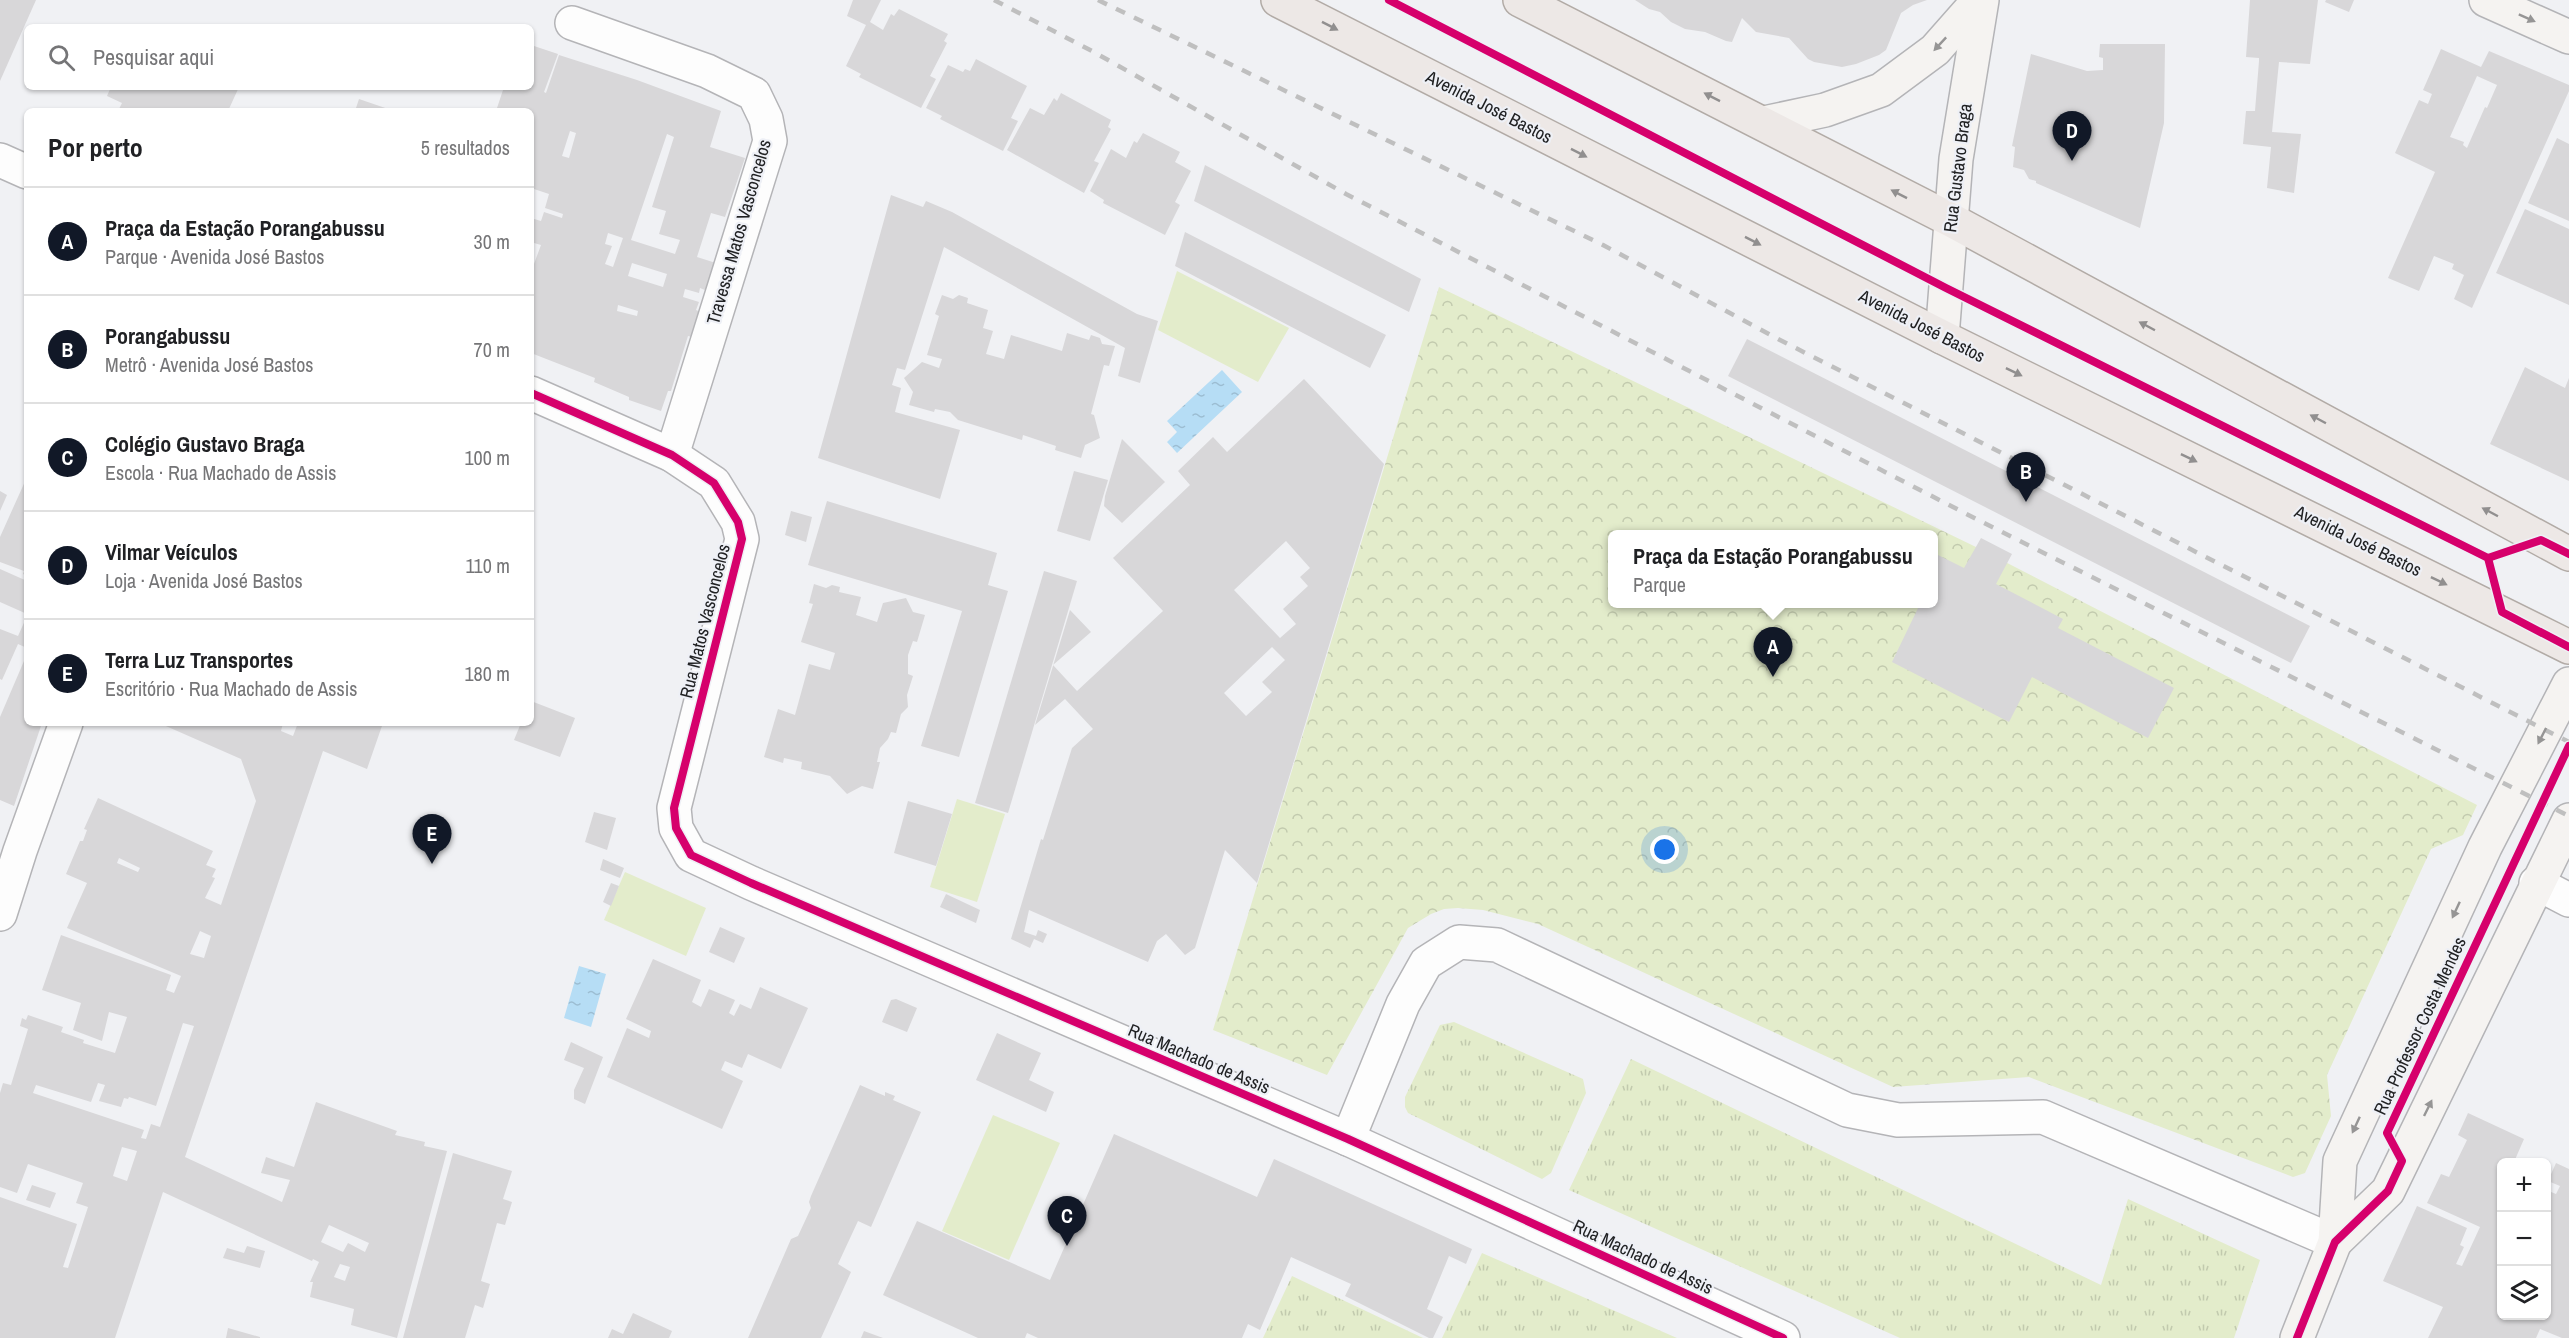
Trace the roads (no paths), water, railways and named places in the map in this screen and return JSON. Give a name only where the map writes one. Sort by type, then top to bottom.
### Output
[{"type":"main road","name":"Avenida José Bastos","points":[[1278,0],[1942,337],[2569,647]]},
{"type":"main road","points":[[1520,0],[1951,220],[2555,547]]},
{"type":"street","name":"Rua Gustavo Braga","points":[[1942,337],[1956,159],[1981,0]]},
{"type":"street","name":"Rua Gustavo Braga","points":[[1764,123],[1825,110],[1881,90],[1935,50],[1981,0]]},
{"type":"street","points":[[2486,0],[2569,37]]},
{"type":"street","name":"Travessa Matos Vasconcelos","points":[[572,23],[707,71],[754,94],[766,119],[770,141],[672,455]]},
{"type":"street","points":[[0,160],[24,171]]},
{"type":"street","name":"Rua Matos Vasconcelos","points":[[534,394],[672,455],[714,483],[738,522],[742,539],[684,761]]},
{"type":"street","name":"Rua Professor Costa Mendes","points":[[2297,1338],[2335,1242],[2340,1161],[2485,847],[2569,684]]},
{"type":"street","points":[[0,914],[10,847],[65,726]]},
{"type":"street","name":"Rua Machado de Assis","points":[[684,761],[674,808],[676,828],[691,855],[772,892],[1348,1139],[1783,1338]]},
{"type":"street","name":"Rua Professor Costa Mendes","points":[[2335,1242],[2388,1191],[2536,883],[2569,820]]},
{"type":"street","points":[[2536,883],[2569,900]]},
{"type":"street","points":[[1348,1139],[1403,1004],[1426,963],[1459,942],[1497,945],[1847,1110],[1898,1120],[2043,1117],[2335,1242]]},
{"type":"water","points":[[1222,370],[1242,392],[1177,453],[1167,442],[1177,432],[1167,421]]},
{"type":"water","points":[[579,966],[606,974],[591,1027],[564,1018]]},
{"type":"railway","points":[[994,0],[1092,51],[1346,194],[1984,523],[2569,816]]},
{"type":"railway","points":[[1098,0],[1603,245],[1780,340],[2569,742]]},
{"type":"place","name":"Vilmar Veículos","points":[[2072,161]]},
{"type":"place","name":"Porangabussu","points":[[2026,502]]},
{"type":"place","name":"Praça da Estação Porangabussu","points":[[1773,677]]},
{"type":"place","name":"Terra Luz Transportes","points":[[432,864]]},
{"type":"place","name":"Colégio Gustavo Braga","points":[[1067,1246]]}]
